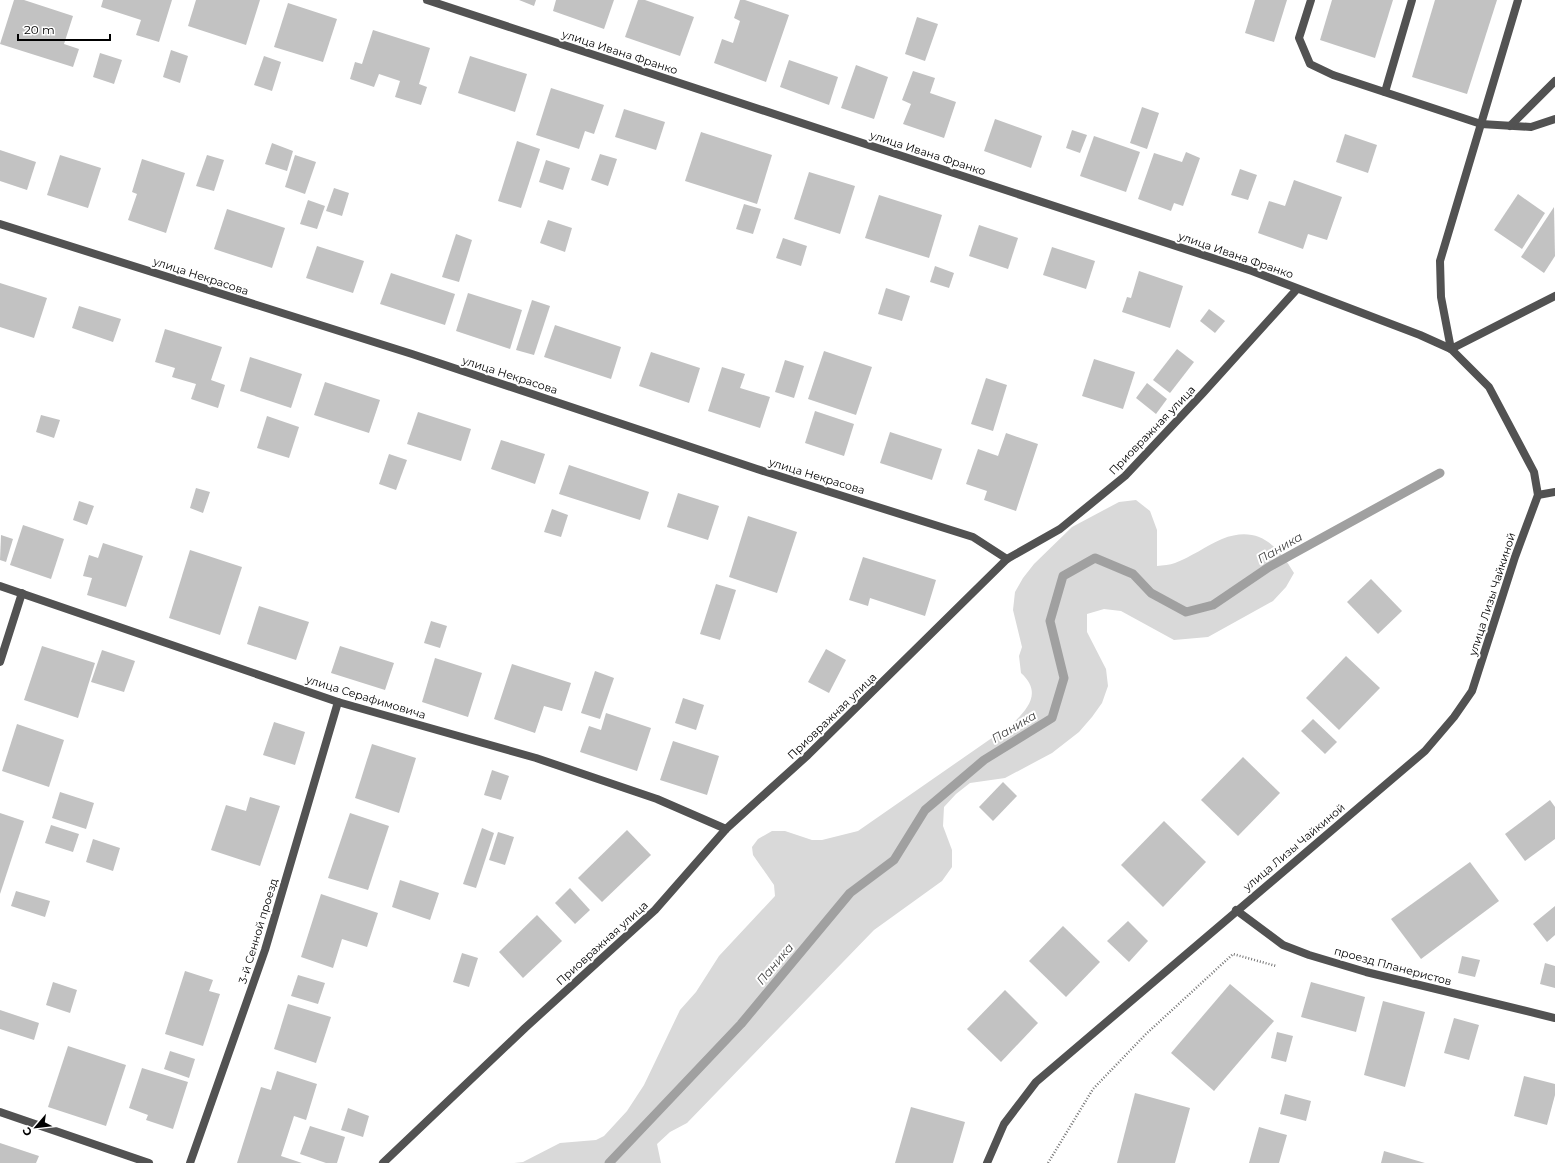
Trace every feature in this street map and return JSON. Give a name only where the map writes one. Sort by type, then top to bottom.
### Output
[{"type":"street","name":"улица Ивана Франко","points":[[427,0],[1252,271],[1420,335],[1451,349]]},
{"type":"street","points":[[1311,0],[1299,38],[1310,64],[1333,75],[1481,124],[1531,127],[1555,119]]},
{"type":"street","points":[[1385,92],[1412,0]]},
{"type":"street","points":[[1518,0],[1440,261],[1441,297],[1451,349],[1489,387],[1534,472],[1538,495],[1555,492]]},
{"type":"street","points":[[1510,126],[1555,82]]},
{"type":"street","name":"улица Некрасова","points":[[0,224],[412,354],[757,469],[973,537],[1007,559]]},
{"type":"street","name":"Приовражная улица","points":[[383,1163],[525,1028],[655,910],[726,829],[808,755],[1007,559],[1060,529],[1125,476],[1203,393],[1297,289]]},
{"type":"street","points":[[1451,349],[1555,296]]},
{"type":"street","name":"улица Лизы Чайкиной","points":[[987,1163],[1004,1124],[1036,1082],[1236,910],[1425,751],[1454,717],[1472,691],[1515,557],[1538,495]]},
{"type":"street","name":"улица Серафимовича","points":[[0,586],[338,702],[536,758],[657,799],[726,829]]},
{"type":"street","points":[[0,662],[22,593]]},
{"type":"street","name":"3-й Сенной проезд","points":[[190,1163],[265,950],[338,702]]},
{"type":"street","name":"проезд Планеристов","points":[[1236,910],[1283,945],[1308,955],[1366,972],[1555,1018]]},
{"type":"street","points":[[0,1112],[149,1163]]},
{"type":"path","points":[[1048,1163],[1093,1089],[1146,1034],[1233,954],[1282,968]]},
{"type":"shaded area","points":[[1136,500],[1150,511],[1157,530],[1157,566],[1181,561],[1222,539],[1234,535],[1246,534],[1265,540],[1273,546],[1280,553],[1294,573],[1286,587],[1273,601],[1208,637],[1174,640],[1121,611],[1104,609],[1087,614],[1087,632],[1106,669],[1108,686],[1102,703],[1092,717],[1079,732],[1052,753],[1005,778],[970,783],[956,794],[944,807],[943,826],[952,850],[952,867],[942,881],[874,930],[687,1123],[670,1132],[657,1144],[661,1163],[514,1163],[523,1162],[560,1143],[596,1140],[604,1136],[627,1111],[644,1085],[680,1010],[696,992],[719,956],[775,896],[774,885],[753,855],[752,847],[758,839],[772,831],[785,831],[812,840],[822,840],[858,831],[1012,724],[1024,712],[1031,700],[1032,693],[1031,687],[1021,673],[1019,656],[1022,647],[1013,610],[1015,592],[1023,578],[1034,564],[1072,527],[1119,502]]},
{"type":"building","points":[[14,0],[24,0],[73,16],[64,44],[79,49],[73,67],[0,44]]},
{"type":"building","points":[[103,0],[172,0],[159,42],[136,35],[141,20],[101,7]]},
{"type":"building","points":[[196,0],[260,0],[246,45],[188,26]]},
{"type":"building","points":[[519,0],[536,0],[534,6]]},
{"type":"building","points":[[556,0],[614,0],[604,29],[553,11]]},
{"type":"building","points":[[638,0],[645,0],[694,17],[680,56],[625,37]]},
{"type":"building","points":[[740,0],[745,0],[789,15],[766,82],[714,63],[722,39],[733,43],[740,21],[734,18]]},
{"type":"building","points":[[1255,0],[1287,0],[1274,42],[1245,33]]},
{"type":"building","points":[[1332,0],[1393,0],[1375,58],[1320,40]]},
{"type":"building","points":[[1435,0],[1497,0],[1467,94],[1412,77]]},
{"type":"building","points":[[288,3],[337,19],[323,62],[274,47]]},
{"type":"building","points":[[917,17],[938,24],[925,61],[905,54]]},
{"type":"building","points":[[373,30],[430,48],[419,84],[427,87],[421,105],[395,97],[400,81],[379,74],[374,87],[350,79],[355,62],[362,64]]},
{"type":"building","points":[[171,50],[188,56],[180,83],[163,77]]},
{"type":"building","points":[[100,53],[122,60],[114,84],[93,77]]},
{"type":"building","points":[[264,56],[281,62],[272,91],[254,85]]},
{"type":"building","points":[[470,56],[527,74],[515,112],[458,93]]},
{"type":"building","points":[[789,60],[838,77],[829,105],[780,87]]},
{"type":"building","points":[[856,65],[888,77],[874,119],[841,108]]},
{"type":"building","points":[[913,71],[935,78],[930,93],[956,102],[944,138],[903,124],[911,104],[902,100]]},
{"type":"building","points":[[551,88],[604,105],[594,134],[585,131],[579,149],[536,135]]},
{"type":"building","points":[[1142,107],[1159,113],[1147,149],[1130,143]]},
{"type":"building","points":[[624,109],[665,122],[656,150],[615,137]]},
{"type":"building","points":[[995,119],[1042,136],[1031,168],[984,151]]},
{"type":"building","points":[[1072,130],[1087,135],[1080,153],[1066,148]]},
{"type":"building","points":[[701,132],[772,155],[757,204],[685,181]]},
{"type":"building","points":[[1345,134],[1377,145],[1368,173],[1336,162]]},
{"type":"building","points":[[1094,136],[1140,152],[1126,192],[1080,176]]},
{"type":"building","points":[[517,141],[540,149],[521,208],[498,201]]},
{"type":"building","points":[[272,143],[293,151],[287,171],[265,164]]},
{"type":"building","points":[[0,150],[36,162],[27,190],[0,181]]},
{"type":"building","points":[[1186,152],[1200,158],[1183,206],[1174,203],[1171,211],[1138,199],[1154,153],[1182,162]]},
{"type":"building","points":[[600,154],[617,159],[608,186],[591,180]]},
{"type":"building","points":[[60,155],[101,168],[88,208],[47,195]]},
{"type":"building","points":[[207,155],[224,160],[214,191],[196,186]]},
{"type":"building","points":[[295,155],[316,162],[305,194],[285,187]]},
{"type":"building","points":[[142,159],[185,173],[166,233],[128,220],[137,194],[132,192]]},
{"type":"building","points":[[546,160],[570,168],[563,190],[539,182]]},
{"type":"building","points":[[1240,169],[1257,175],[1248,200],[1231,195]]},
{"type":"building","points":[[809,172],[855,186],[840,234],[794,219]]},
{"type":"building","points":[[1294,180],[1342,197],[1327,240],[1308,234],[1303,249],[1258,233],[1269,201],[1285,206]]},
{"type":"building","points":[[334,188],[349,193],[342,216],[326,211]]},
{"type":"building","points":[[1518,194],[1545,213],[1522,249],[1494,230]]},
{"type":"building","points":[[879,195],[942,215],[929,258],[865,238]]},
{"type":"building","points":[[308,200],[325,206],[317,229],[300,224]]},
{"type":"building","points":[[744,204],[761,209],[753,234],[736,229]]},
{"type":"building","points":[[1554,207],[1555,256],[1544,273],[1521,257]]},
{"type":"building","points":[[227,209],[285,228],[272,268],[214,249]]},
{"type":"building","points":[[548,220],[572,228],[565,252],[540,243]]},
{"type":"building","points":[[979,225],[1018,238],[1008,269],[969,256]]},
{"type":"building","points":[[456,234],[472,240],[459,282],[442,277]]},
{"type":"building","points":[[783,238],[807,246],[801,266],[776,258]]},
{"type":"building","points":[[317,246],[364,261],[353,293],[306,278]]},
{"type":"building","points":[[1052,247],[1095,261],[1086,289],[1043,275]]},
{"type":"building","points":[[935,266],[954,273],[949,288],[930,282]]},
{"type":"building","points":[[1139,271],[1183,286],[1170,328],[1122,312],[1127,297],[1131,298]]},
{"type":"building","points":[[391,273],[455,294],[445,325],[380,304]]},
{"type":"building","points":[[0,283],[47,298],[34,338],[0,327]]},
{"type":"building","points":[[886,288],[910,296],[902,321],[878,314]]},
{"type":"building","points":[[468,293],[522,310],[510,349],[456,331]]},
{"type":"building","points":[[532,300],[550,306],[534,355],[516,350]]},
{"type":"building","points":[[79,306],[121,319],[113,342],[72,328]]},
{"type":"building","points":[[1209,309],[1225,321],[1215,333],[1200,321]]},
{"type":"building","points":[[555,325],[621,347],[611,379],[544,357]]},
{"type":"building","points":[[165,329],[222,347],[211,380],[225,385],[218,408],[191,399],[196,384],[172,377],[175,368],[155,362]]},
{"type":"building","points":[[1177,349],[1194,362],[1170,393],[1153,380]]},
{"type":"building","points":[[824,351],[872,367],[856,415],[808,399]]},
{"type":"building","points":[[651,352],[700,368],[689,403],[639,386]]},
{"type":"building","points":[[250,357],[302,374],[291,408],[240,391]]},
{"type":"building","points":[[1094,359],[1135,372],[1123,409],[1082,396]]},
{"type":"building","points":[[785,360],[804,366],[794,398],[775,392]]},
{"type":"building","points":[[722,367],[745,374],[740,388],[770,397],[760,428],[708,411]]},
{"type":"building","points":[[986,378],[1007,385],[993,431],[971,424]]},
{"type":"building","points":[[325,382],[380,400],[369,433],[314,415]]},
{"type":"building","points":[[1147,383],[1167,399],[1156,414],[1136,398]]},
{"type":"building","points":[[815,411],[854,424],[844,456],[805,443]]},
{"type":"building","points":[[418,412],[471,429],[461,461],[407,444]]},
{"type":"building","points":[[41,415],[60,420],[54,438],[36,432]]},
{"type":"building","points":[[267,416],[299,427],[289,458],[257,448]]},
{"type":"building","points":[[890,432],[942,449],[932,480],[880,463]]},
{"type":"building","points":[[1006,433],[1038,444],[1016,511],[984,500],[987,491],[966,484],[978,449],[998,456]]},
{"type":"building","points":[[501,440],[545,454],[535,484],[491,469]]},
{"type":"building","points":[[389,454],[407,460],[396,490],[379,484]]},
{"type":"building","points":[[569,465],[649,492],[640,520],[559,494]]},
{"type":"building","points":[[196,488],[210,492],[203,513],[190,508]]},
{"type":"building","points":[[678,493],[719,506],[708,540],[667,527]]},
{"type":"building","points":[[79,501],[94,506],[87,525],[73,520]]},
{"type":"building","points":[[552,509],[568,515],[561,537],[544,532]]},
{"type":"building","points":[[748,516],[797,532],[777,593],[729,577]]},
{"type":"building","points":[[23,525],[64,539],[51,579],[10,565]]},
{"type":"building","points":[[1,535],[13,539],[6,562],[0,560]]},
{"type":"building","points":[[103,543],[143,556],[126,607],[87,595],[92,578],[83,576],[89,555],[98,558]]},
{"type":"building","points":[[190,550],[242,567],[220,635],[169,618]]},
{"type":"building","points":[[863,557],[936,580],[925,616],[870,598],[868,606],[849,600]]},
{"type":"building","points":[[1371,579],[1402,611],[1378,634],[1347,602]]},
{"type":"building","points":[[716,584],[736,590],[720,640],[700,634]]},
{"type":"building","points":[[259,606],[309,622],[296,660],[247,644]]},
{"type":"building","points":[[431,621],[447,626],[440,648],[424,643]]},
{"type":"building","points":[[42,646],[95,663],[78,718],[24,700]]},
{"type":"building","points":[[340,646],[394,663],[385,690],[331,673]]},
{"type":"building","points":[[826,649],[846,660],[829,693],[808,682]]},
{"type":"building","points":[[102,650],[135,661],[124,692],[91,682]]},
{"type":"building","points":[[1346,656],[1380,688],[1339,730],[1306,698]]},
{"type":"building","points":[[435,658],[482,673],[468,717],[422,702]]},
{"type":"building","points":[[512,664],[571,683],[562,711],[544,706],[535,733],[494,719]]},
{"type":"building","points":[[595,671],[614,678],[600,719],[581,713]]},
{"type":"building","points":[[683,698],[704,705],[696,730],[675,723]]},
{"type":"building","points":[[606,713],[651,728],[637,771],[580,752],[589,726],[601,730]]},
{"type":"building","points":[[1313,719],[1337,742],[1325,754],[1301,731]]},
{"type":"building","points":[[274,722],[305,732],[295,765],[263,755]]},
{"type":"building","points":[[17,724],[64,740],[49,787],[2,771]]},
{"type":"building","points":[[673,741],[719,756],[707,795],[660,780]]},
{"type":"building","points":[[372,744],[416,758],[399,813],[355,798]]},
{"type":"building","points":[[1243,757],[1280,793],[1238,836],[1201,800]]},
{"type":"building","points":[[492,770],[509,776],[501,800],[484,795]]},
{"type":"building","points":[[1003,782],[1017,796],[993,821],[979,807]]},
{"type":"building","points":[[60,792],[94,803],[86,829],[52,818]]},
{"type":"building","points":[[250,797],[280,806],[260,866],[211,850],[226,805],[246,811]]},
{"type":"building","points":[[1550,800],[1555,807],[1555,839],[1525,861],[1505,834]]},
{"type":"building","points":[[0,813],[24,821],[0,894]]},
{"type":"building","points":[[350,813],[389,826],[368,890],[328,878]]},
{"type":"building","points":[[1164,821],[1206,862],[1163,907],[1121,865]]},
{"type":"building","points":[[51,825],[79,834],[73,852],[45,843]]},
{"type":"building","points":[[482,828],[494,833],[476,888],[463,884]]},
{"type":"building","points":[[627,830],[651,855],[602,902],[578,878]]},
{"type":"building","points":[[498,832],[514,837],[505,865],[489,860]]},
{"type":"building","points":[[93,839],[120,848],[113,871],[86,862]]},
{"type":"building","points":[[1470,862],[1499,901],[1421,959],[1391,919]]},
{"type":"building","points":[[400,880],[439,893],[430,920],[392,907]]},
{"type":"building","points":[[570,888],[590,910],[575,924],[555,903]]},
{"type":"building","points":[[16,891],[50,901],[45,917],[11,906]]},
{"type":"building","points":[[321,894],[378,913],[367,947],[342,939],[333,968],[301,957]]},
{"type":"building","points":[[1555,906],[1555,935],[1547,942],[1533,924]]},
{"type":"building","points":[[537,915],[562,941],[523,978],[499,952]]},
{"type":"building","points":[[1128,921],[1148,941],[1129,962],[1107,941]]},
{"type":"building","points":[[1063,926],[1100,962],[1066,997],[1029,961]]},
{"type":"building","points":[[462,953],[478,958],[469,987],[453,982]]},
{"type":"building","points":[[1462,956],[1480,960],[1475,977],[1458,973]]},
{"type":"building","points":[[1545,963],[1555,966],[1555,988],[1540,984]]},
{"type":"building","points":[[185,971],[213,980],[209,991],[220,994],[203,1046],[165,1034]]},
{"type":"building","points":[[298,975],[325,983],[318,1004],[291,996]]},
{"type":"building","points":[[53,982],[77,990],[70,1013],[46,1005]]},
{"type":"building","points":[[1311,982],[1365,997],[1356,1032],[1301,1017]]},
{"type":"building","points":[[1230,984],[1274,1021],[1214,1091],[1171,1053]]},
{"type":"building","points":[[1005,990],[1038,1023],[1001,1062],[967,1029]]},
{"type":"building","points":[[1383,1001],[1425,1012],[1405,1087],[1364,1075]]},
{"type":"building","points":[[288,1004],[331,1017],[316,1063],[274,1049]]},
{"type":"building","points":[[0,1010],[39,1023],[34,1040],[0,1029]]},
{"type":"building","points":[[1454,1018],[1479,1025],[1469,1060],[1444,1053]]},
{"type":"building","points":[[1277,1032],[1293,1036],[1286,1062],[1271,1058]]},
{"type":"building","points":[[68,1046],[126,1065],[106,1126],[48,1107]]},
{"type":"building","points":[[170,1051],[195,1059],[189,1078],[164,1069]]},
{"type":"building","points":[[142,1068],[188,1082],[173,1129],[146,1120],[148,1115],[129,1108]]},
{"type":"building","points":[[277,1071],[317,1084],[306,1120],[294,1116],[281,1156],[302,1163],[237,1163],[261,1087],[271,1090]]},
{"type":"building","points":[[1524,1076],[1555,1084],[1555,1095],[1547,1125],[1514,1116]]},
{"type":"building","points":[[1135,1093],[1190,1108],[1175,1163],[1117,1163]]},
{"type":"building","points":[[1285,1094],[1311,1101],[1306,1121],[1280,1114]]},
{"type":"building","points":[[911,1107],[965,1122],[953,1163],[895,1163]]},
{"type":"building","points":[[348,1108],[369,1116],[363,1137],[341,1130]]},
{"type":"building","points":[[310,1126],[345,1137],[337,1163],[326,1163],[300,1154]]},
{"type":"building","points":[[1259,1127],[1287,1135],[1279,1163],[1249,1163]]},
{"type":"building","points":[[0,1143],[39,1156],[36,1163],[0,1163]]},
{"type":"building","points":[[1384,1151],[1425,1163],[1381,1163]]},
{"type":"waterway","name":"Паника","points":[[609,1163],[741,1024],[850,893],[894,860],[925,810],[984,760],[1052,718],[1064,678],[1050,621],[1063,576],[1095,558],[1133,574],[1151,593],[1186,612],[1213,605],[1269,567],[1440,473]]}]
